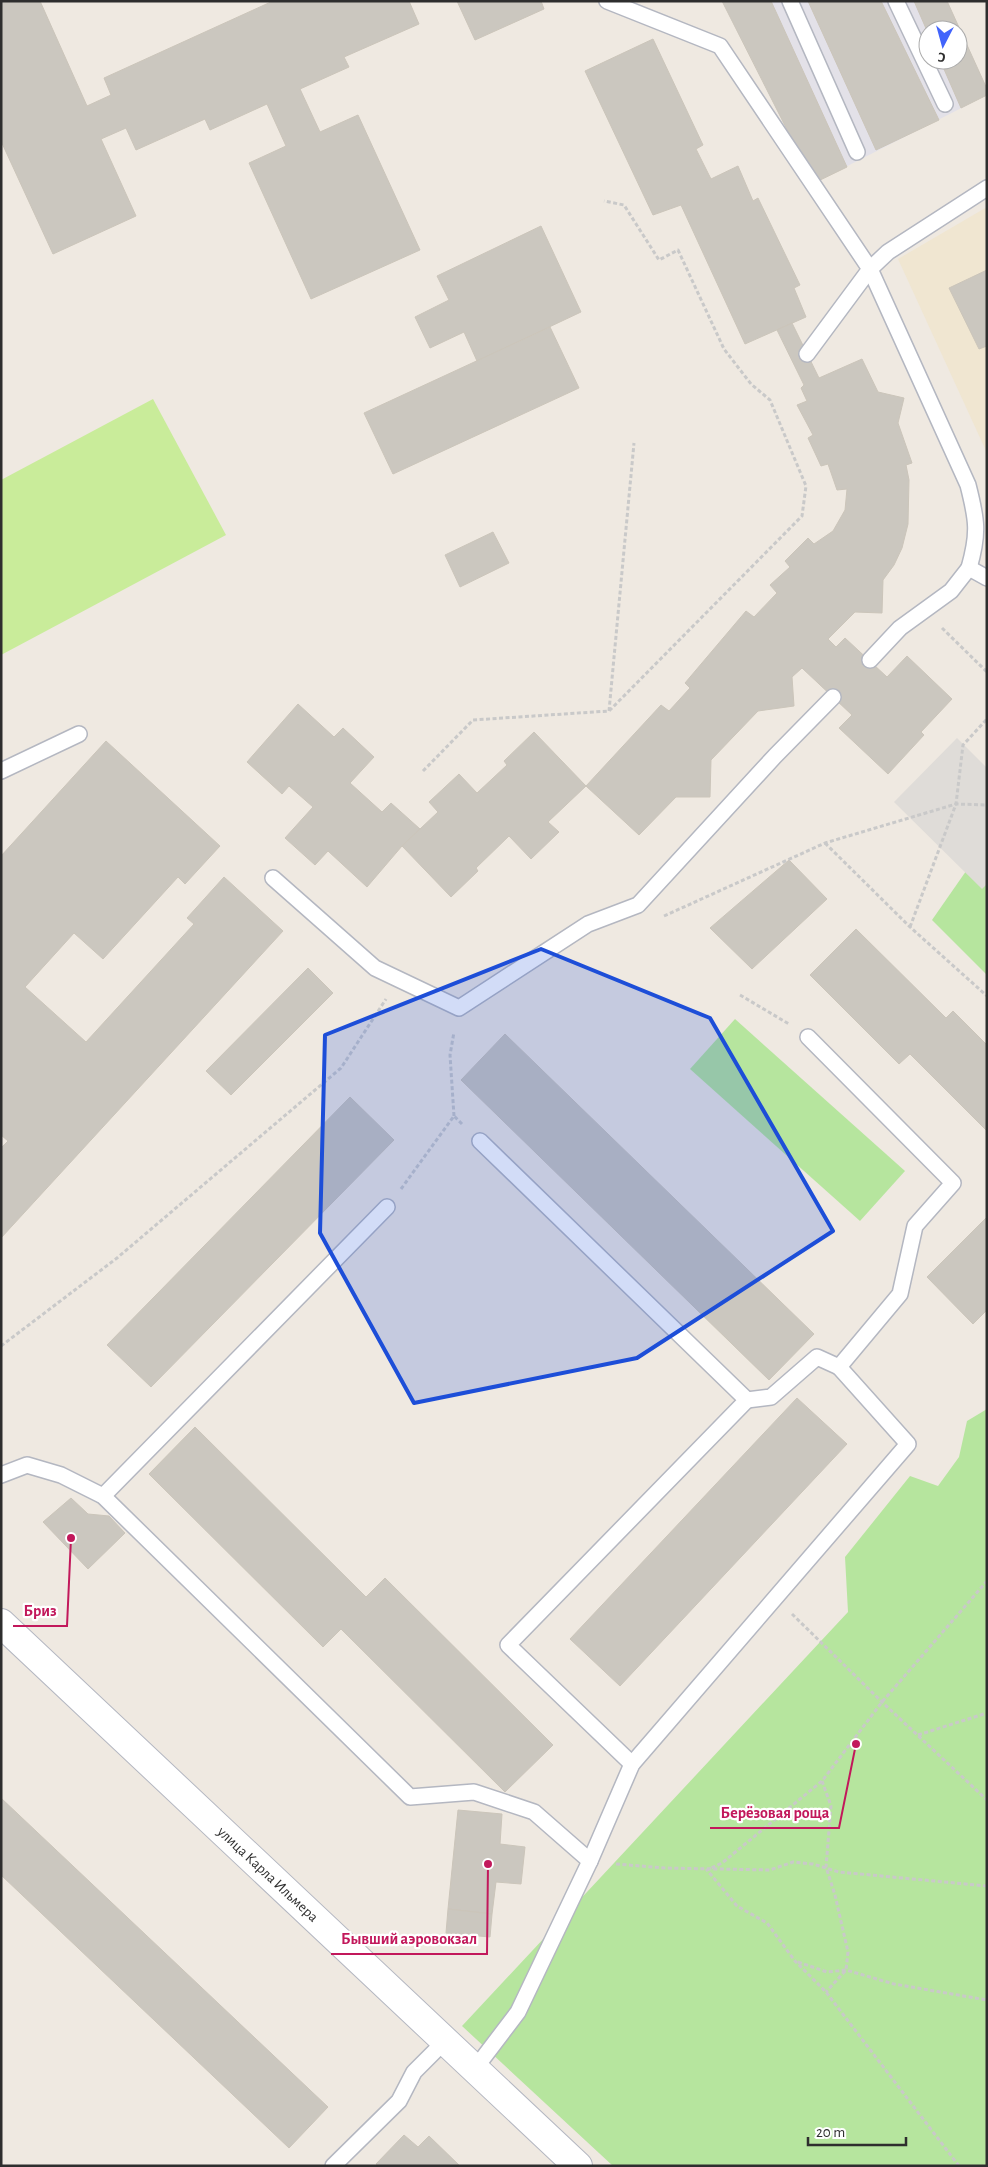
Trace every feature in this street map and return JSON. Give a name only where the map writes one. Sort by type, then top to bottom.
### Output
[{"type":"street","name":"улица Карла Ильмера","points":[[1,1623],[578,2166]]},
{"type":"lane","points":[[607,1],[720,46],[870,270],[968,485],[977,519],[976,544],[969,568],[951,590],[900,628],[870,660]]},
{"type":"lane","points":[[790,1],[856,152]]},
{"type":"lane","points":[[896,1],[945,104]]},
{"type":"lane","points":[[807,354],[870,270],[888,252],[987,188]]},
{"type":"lane","points":[[969,568],[987,578]]},
{"type":"lane","points":[[273,878],[375,968],[458,1008],[588,924],[638,905],[775,756],[834,697]]},
{"type":"lane","points":[[1,771],[79,734]]},
{"type":"lane","points":[[808,1037],[953,1183],[915,1226],[900,1294],[839,1367]]},
{"type":"lane","points":[[480,1141],[747,1400]]},
{"type":"lane","points":[[103,1496],[387,1207]]},
{"type":"lane","points":[[474,2070],[518,2012],[590,1861],[632,1764],[908,1444],[839,1367],[817,1357],[772,1397],[747,1400],[508,1646],[632,1764]]},
{"type":"lane","points":[[1,1474],[27,1466],[61,1475],[103,1496],[410,1798],[474,1792],[534,1812],[590,1861]]},
{"type":"lane","points":[[333,2166],[399,2101],[414,2072],[445,2041]]},
{"type":"path","points":[[422,771],[473,720],[609,711],[802,516],[806,486],[770,400],[751,384],[724,348],[678,250],[659,260],[624,205],[604,201]]},
{"type":"path","points":[[609,711],[634,443]]},
{"type":"path","points":[[925,611],[987,672]]},
{"type":"path","points":[[910,927],[956,804],[963,745],[987,720]]},
{"type":"path","points":[[655,920],[824,843],[956,804],[987,805]]},
{"type":"path","points":[[824,843],[910,927],[987,996]]},
{"type":"path","points":[[1,1346],[117,1258],[341,1068],[399,980]]},
{"type":"path","points":[[740,995],[808,1037]]},
{"type":"path","points":[[387,1207],[454,1116],[450,1055],[458,1008]]},
{"type":"path","points":[[454,1116],[480,1141]]},
{"type":"path","points":[[707,1870],[722,1863],[822,1781],[882,1702],[987,1581]]},
{"type":"path","points":[[776,1598],[882,1702],[987,1800]]},
{"type":"path","points":[[918,1735],[987,1713]]},
{"type":"path","points":[[822,1781],[831,1806],[826,1867],[835,1895],[848,1952],[846,1970],[826,1992]]},
{"type":"path","points":[[590,1861],[707,1870],[770,1870],[793,1862],[826,1867],[840,1872],[987,1886]]},
{"type":"path","points":[[707,1870],[737,1906],[767,1923],[795,1961],[826,1992],[959,2166]]},
{"type":"path","points":[[795,1961],[828,1972],[846,1970],[894,1984],[987,2000]]},
{"type":"highlighted area","points":[[541,949],[710,1018],[833,1231],[637,1358],[414,1403],[320,1233],[325,1035]]},
{"type":"shaded area","points":[[722,1],[947,1],[956,20],[918,20],[918,70],[968,70],[968,47],[987,89],[987,95],[814,183]]},
{"type":"shaded area","points":[[987,207],[987,453],[898,259]]},
{"type":"shaded area","points":[[957,738],[987,768],[987,884],[982,889],[894,802]]},
{"type":"green space","points":[[153,399],[226,535],[1,655],[1,480]]},
{"type":"green space","points":[[987,841],[987,975],[932,920]]},
{"type":"green space","points":[[735,1019],[905,1171],[860,1221],[690,1069]]},
{"type":"green space","points":[[987,1409],[987,2166],[613,2166],[462,2026],[848,1612],[845,1557],[910,1476],[938,1486],[959,1457],[967,1421]]},
{"type":"building","points":[[1,1],[40,1],[87,106],[111,95],[104,78],[273,1],[409,1],[419,24],[344,57],[349,67],[300,89],[320,132],[358,115],[420,250],[311,299],[249,163],[286,146],[267,104],[210,130],[205,119],[136,150],[126,128],[101,139],[136,216],[53,254],[1,141]]},
{"type":"building","points":[[457,1],[541,1],[544,9],[475,40]]},
{"type":"building","points":[[722,1],[771,1],[847,167],[814,183]]},
{"type":"building","points":[[808,1],[881,1],[939,120],[876,150]]},
{"type":"building","points":[[914,1],[947,1],[956,20],[922,20]]},
{"type":"building","points":[[653,39],[703,145],[696,149],[711,179],[738,166],[753,201],[758,198],[800,285],[794,288],[806,317],[745,344],[681,205],[653,215],[585,71]]},
{"type":"building","points":[[968,47],[987,89],[987,95],[961,108],[944,70],[968,70]]},
{"type":"building","points":[[541,226],[581,312],[477,361],[464,332],[430,348],[415,317],[449,300],[437,276]]},
{"type":"building","points":[[987,270],[987,346],[979,349],[949,288]]},
{"type":"building","points":[[792,323],[819,378],[862,359],[878,392],[904,398],[898,423],[912,463],[906,465],[909,480],[908,524],[902,548],[894,565],[883,580],[882,613],[855,612],[828,639],[836,647],[845,638],[887,677],[907,656],[952,699],[921,732],[924,735],[888,774],[839,728],[852,715],[802,668],[792,677],[794,706],[758,711],[711,760],[710,797],[676,797],[639,835],[586,786],[661,705],[669,711],[690,688],[685,683],[746,611],[754,617],[777,593],[770,585],[790,567],[785,561],[808,538],[814,544],[833,531],[845,510],[847,489],[837,490],[828,464],[821,466],[808,438],[813,435],[797,405],[807,401],[801,388],[804,385],[777,330]]},
{"type":"building","points":[[550,327],[579,388],[393,474],[364,413]]},
{"type":"building","points":[[493,532],[509,563],[460,587],[445,555]]},
{"type":"building","points":[[298,704],[334,737],[343,728],[374,757],[350,783],[382,812],[391,803],[420,829],[402,846],[367,887],[328,851],[315,865],[285,838],[313,807],[289,786],[282,794],[247,762]]},
{"type":"building","points":[[534,732],[586,786],[548,822],[559,832],[531,859],[509,836],[476,868],[478,871],[451,897],[402,846],[438,812],[429,802],[459,774],[477,793],[507,765],[504,761]]},
{"type":"building","points":[[106,741],[220,846],[185,884],[178,877],[103,959],[74,933],[25,987],[86,1042],[194,924],[187,918],[224,877],[283,931],[1,1238],[1,1148],[8,1141],[1,1135],[1,856]]},
{"type":"building","points":[[789,860],[827,899],[752,969],[710,928]]},
{"type":"building","points":[[856,929],[946,1018],[953,1011],[987,1045],[987,1131],[910,1054],[899,1064],[810,975]]},
{"type":"building","points":[[308,968],[333,993],[231,1095],[206,1071]]},
{"type":"building","points":[[505,1034],[814,1334],[769,1380],[461,1080]]},
{"type":"building","points":[[350,1097],[394,1140],[151,1387],[107,1345]]},
{"type":"building","points":[[987,1217],[987,1310],[973,1324],[927,1277]]},
{"type":"building","points":[[797,1398],[847,1444],[620,1686],[570,1639]]},
{"type":"building","points":[[195,1427],[366,1597],[385,1578],[553,1745],[505,1792],[341,1629],[323,1647],[149,1474]]},
{"type":"building","points":[[71,1498],[88,1514],[109,1516],[125,1533],[88,1569],[43,1522]]},
{"type":"building","points":[[1,1798],[328,2107],[289,2148],[1,1875]]},
{"type":"building","points":[[458,1810],[502,1814],[500,1844],[525,1847],[521,1884],[496,1882],[492,1914],[448,1909]]},
{"type":"building","points":[[448,1909],[492,1914],[490,1937],[446,1933]]},
{"type":"building","points":[[404,2135],[418,2147],[429,2136],[460,2166],[378,2166],[376,2164]]},
{"type":"place","name":"Бриз","points":[[71,1538]]},
{"type":"place","name":"Берёзовая роща","points":[[856,1744]]},
{"type":"place","name":"Бывший аэровокзал","points":[[488,1864]]}]
